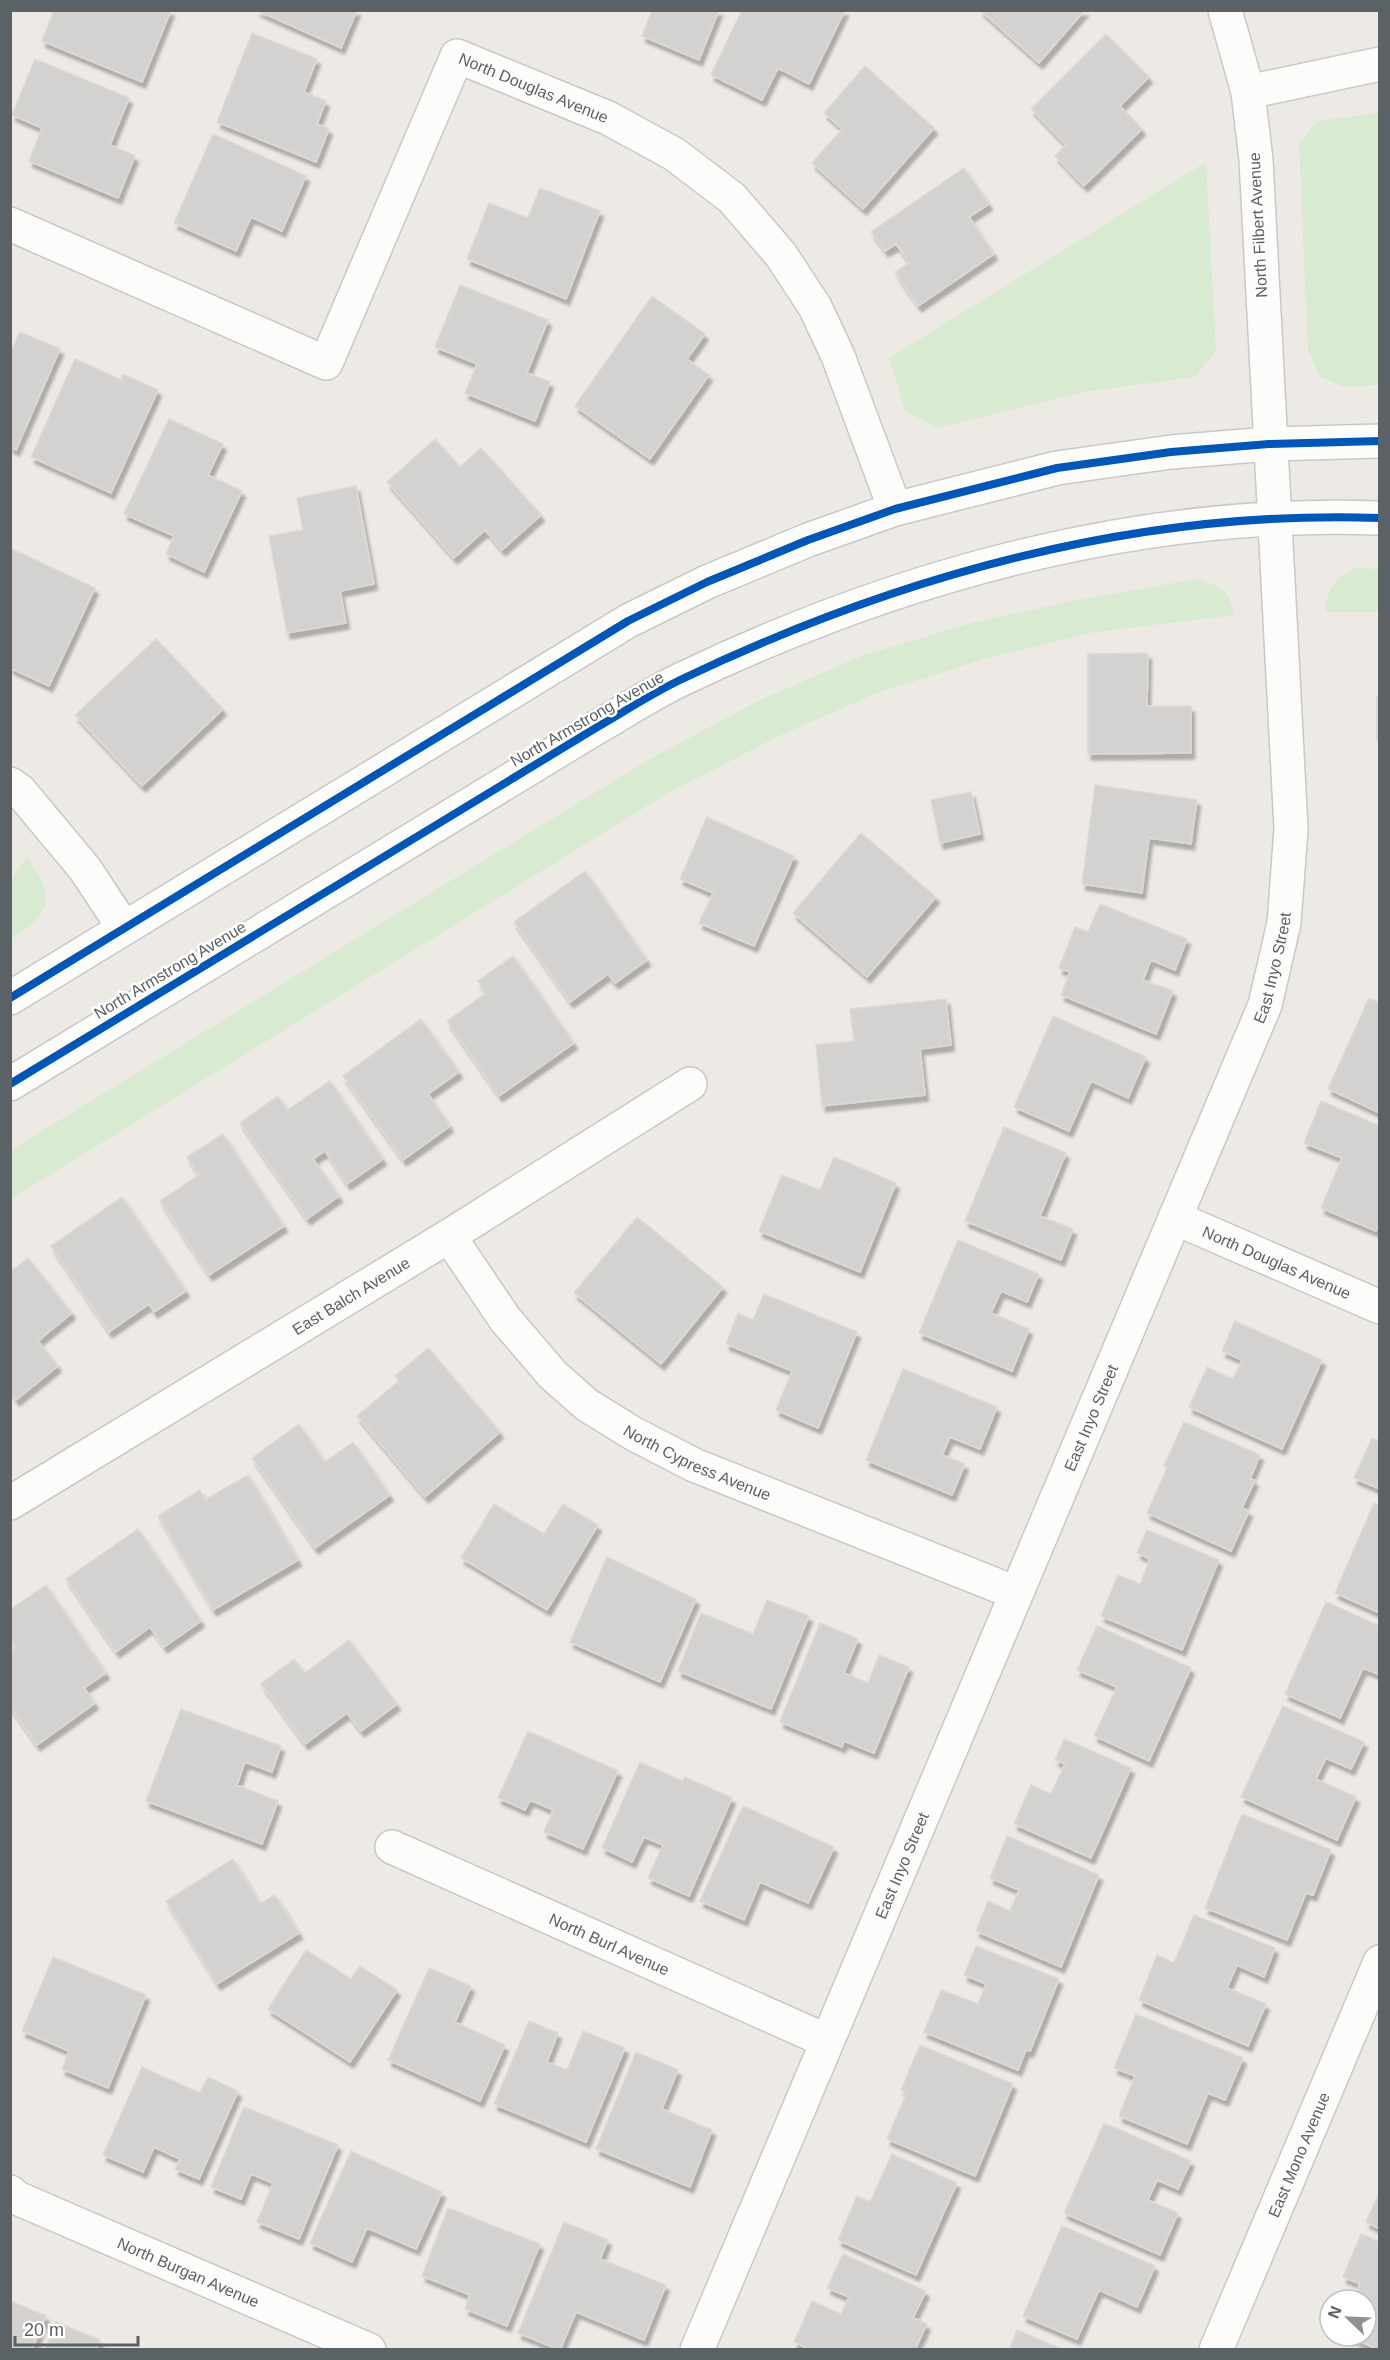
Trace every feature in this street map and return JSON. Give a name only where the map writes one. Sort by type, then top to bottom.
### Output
[{"type":"street","name":"North Filbert Avenue","points":[[1225,10],[1248,92],[1256,160],[1269,444]]},
{"type":"street","name":"North Douglas Avenue","points":[[10,224],[326,363],[457,56],[608,118],[674,154],[732,198],[781,255],[815,307],[838,356],[895,509]]},
{"type":"street","points":[[1248,92],[1380,64]]},
{"type":"street","points":[[10,998],[628,621],[707,582],[788,548],[895,509],[1057,468],[1171,452],[1269,444],[1380,441]]},
{"type":"street","name":"East Inyo Street","points":[[697,2349],[1264,1005],[1284,923],[1291,829],[1276,519],[1269,444]]},
{"type":"street","name":"North Armstrong Avenue","points":[[10,1084],[594,729],[678,681],[787,632],[901,590],[983,565],[1098,540],[1213,524],[1276,519],[1380,518]]},
{"type":"street","points":[[10,784],[20,791],[85,869],[124,928]]},
{"type":"street","name":"East Balch Avenue","points":[[10,1503],[449,1236],[690,1084]]},
{"type":"street","name":"North Douglas Avenue","points":[[1175,1218],[1380,1307]]},
{"type":"street","name":"North Cypress Avenue","points":[[449,1236],[504,1319],[554,1375],[587,1405],[634,1434],[694,1465],[1016,1593]]},
{"type":"street","name":"North Burl Avenue","points":[[392,1847],[827,2041]]},
{"type":"street","name":"East Mono Avenue","points":[[1216,2349],[1380,1962]]},
{"type":"street","name":"North Burgan Avenue","points":[[10,2192],[17,2198],[369,2349]]},
{"type":"green space","points":[[1379,113],[1379,385],[1345,387],[1320,377],[1308,350],[1299,144],[1317,121]]},
{"type":"green space","points":[[1206,162],[1216,351],[1195,377],[1084,392],[938,428],[905,411],[889,358]]},
{"type":"green space","points":[[1356,568],[1379,569],[1379,612],[1325,612],[1333,585],[1342,576]]},
{"type":"green space","points":[[1198,579],[1223,590],[1230,600],[1235,615],[1089,633],[987,658],[877,693],[779,736],[668,793],[11,1199],[11,1150],[648,760],[762,699],[864,655],[975,622],[1086,598]]},
{"type":"green space","points":[[27,857],[42,883],[45,903],[42,912],[35,920],[11,939],[11,879]]},
{"type":"building","points":[[54,10],[171,10],[142,82],[42,41]]},
{"type":"building","points":[[256,10],[357,10],[341,48]]},
{"type":"building","points":[[652,10],[719,10],[699,60],[642,36]]},
{"type":"building","points":[[742,10],[845,10],[809,84],[778,68],[762,100],[711,75]]},
{"type":"building","points":[[980,10],[1085,10],[1039,63]]},
{"type":"building","points":[[252,33],[317,59],[304,92],[326,101],[317,124],[329,129],[316,162],[217,122]]},
{"type":"building","points":[[1106,34],[1149,77],[1120,106],[1142,129],[1084,186],[1055,156],[1066,145],[1031,109]]},
{"type":"building","points":[[35,59],[129,98],[110,145],[135,156],[118,198],[29,161],[42,128],[12,115]]},
{"type":"building","points":[[865,66],[934,128],[863,209],[812,163],[842,129],[824,113]]},
{"type":"building","points":[[213,134],[306,176],[282,231],[251,217],[236,251],[174,223]]},
{"type":"building","points":[[964,168],[989,204],[969,217],[994,254],[918,306],[895,272],[910,263],[896,244],[885,251],[871,232]]},
{"type":"building","points":[[540,188],[600,211],[566,299],[467,259],[489,203],[528,218]]},
{"type":"building","points":[[460,285],[548,320],[527,373],[550,382],[535,421],[465,393],[477,364],[435,347]]},
{"type":"building","points":[[652,296],[705,334],[687,359],[709,375],[650,459],[575,406]]},
{"type":"building","points":[[20,332],[60,349],[16,450],[10,447],[10,353]]},
{"type":"building","points":[[75,359],[121,380],[123,374],[158,390],[111,493],[31,457]]},
{"type":"building","points":[[169,419],[223,444],[208,475],[242,491],[204,572],[166,554],[174,536],[124,514]]},
{"type":"building","points":[[435,439],[460,467],[481,448],[541,515],[502,550],[485,530],[454,558],[387,482]]},
{"type":"building","points":[[356,486],[374,584],[340,591],[346,623],[287,633],[269,536],[303,530],[297,498]]},
{"type":"building","points":[[10,548],[95,588],[49,686],[10,668]]},
{"type":"building","points":[[156,639],[223,709],[142,786],[75,715]]},
{"type":"building","points":[[1148,653],[1147,706],[1191,706],[1191,753],[1088,754],[1088,654]]},
{"type":"building","points":[[1377,697],[1380,697],[1380,741],[1377,741]]},
{"type":"building","points":[[1095,785],[1197,800],[1191,844],[1149,838],[1142,893],[1082,884]]},
{"type":"building","points":[[971,792],[980,834],[940,843],[931,800]]},
{"type":"building","points":[[707,817],[794,856],[754,946],[699,923],[713,893],[680,879]]},
{"type":"building","points":[[861,833],[936,897],[867,977],[793,913]]},
{"type":"building","points":[[585,871],[647,960],[615,983],[608,974],[570,1002],[514,922]]},
{"type":"building","points":[[1100,904],[1187,939],[1175,970],[1151,960],[1143,980],[1173,991],[1156,1034],[1061,995],[1070,972],[1059,968],[1075,927],[1088,932]]},
{"type":"building","points":[[513,956],[574,1043],[499,1096],[447,1021],[486,993],[478,981]]},
{"type":"building","points":[[1369,998],[1380,1003],[1380,1113],[1328,1089]]},
{"type":"building","points":[[946,999],[951,1045],[920,1049],[925,1095],[822,1106],[816,1045],[854,1041],[850,1009]]},
{"type":"building","points":[[1053,1016],[1146,1057],[1128,1098],[1091,1081],[1069,1131],[1014,1107]]},
{"type":"building","points":[[421,1019],[459,1072],[428,1094],[450,1126],[403,1160],[343,1076]]},
{"type":"building","points":[[330,1081],[383,1159],[347,1184],[325,1151],[313,1159],[339,1196],[307,1219],[240,1123],[278,1096],[287,1110]]},
{"type":"building","points":[[1321,1101],[1380,1126],[1380,1223],[1376,1231],[1321,1208],[1342,1158],[1304,1143]]},
{"type":"building","points":[[1004,1127],[1066,1153],[1040,1216],[1073,1229],[1061,1260],[965,1221]]},
{"type":"building","points":[[223,1134],[284,1226],[209,1275],[160,1201],[199,1175],[187,1157]]},
{"type":"building","points":[[834,1157],[896,1183],[860,1272],[759,1231],[782,1175],[820,1190]]},
{"type":"building","points":[[122,1197],[186,1291],[154,1312],[149,1304],[109,1332],[51,1246]]},
{"type":"building","points":[[637,1217],[723,1287],[661,1364],[574,1293]]},
{"type":"building","points":[[958,1240],[1039,1274],[1027,1302],[1001,1291],[991,1313],[1029,1329],[1012,1371],[919,1333]]},
{"type":"building","points":[[28,1258],[72,1313],[38,1341],[58,1366],[16,1400],[10,1392],[10,1272]]},
{"type":"building","points":[[764,1294],[857,1332],[818,1428],[776,1410],[792,1371],[726,1344],[738,1313],[753,1320]]},
{"type":"building","points":[[1235,1321],[1322,1360],[1282,1449],[1189,1407],[1207,1367],[1233,1379],[1242,1360],[1222,1351]]},
{"type":"building","points":[[428,1348],[500,1432],[425,1497],[357,1416],[399,1381],[395,1376]]},
{"type":"building","points":[[903,1369],[997,1407],[980,1449],[950,1437],[942,1455],[965,1464],[952,1495],[866,1460]]},
{"type":"building","points":[[1184,1422],[1260,1455],[1250,1479],[1255,1480],[1242,1508],[1249,1511],[1231,1551],[1147,1513],[1167,1468],[1164,1466]]},
{"type":"building","points":[[299,1424],[325,1462],[353,1442],[390,1495],[315,1548],[252,1458]]},
{"type":"building","points":[[1372,1438],[1380,1441],[1380,1489],[1354,1478]]},
{"type":"building","points":[[248,1475],[298,1560],[213,1610],[158,1516],[200,1490],[205,1500]]},
{"type":"building","points":[[1374,1503],[1380,1505],[1380,1613],[1335,1593]]},
{"type":"building","points":[[494,1504],[544,1534],[563,1504],[598,1525],[547,1610],[461,1558]]},
{"type":"building","points":[[138,1529],[201,1621],[164,1647],[150,1627],[116,1652],[66,1579]]},
{"type":"building","points":[[1147,1530],[1219,1560],[1182,1650],[1101,1616],[1118,1575],[1140,1584],[1150,1559],[1137,1553]]},
{"type":"building","points":[[607,1557],[696,1599],[660,1682],[570,1642]]},
{"type":"building","points":[[46,1585],[106,1673],[84,1688],[95,1703],[37,1745],[10,1707],[10,1652],[16,1647],[10,1639],[10,1610]]},
{"type":"building","points":[[767,1600],[809,1616],[771,1709],[678,1671],[701,1613],[753,1634]]},
{"type":"building","points":[[1326,1602],[1380,1626],[1380,1675],[1363,1668],[1340,1718],[1285,1694]]},
{"type":"building","points":[[820,1623],[858,1639],[844,1673],[868,1683],[879,1655],[909,1667],[874,1753],[844,1741],[842,1747],[780,1722]]},
{"type":"building","points":[[1097,1626],[1191,1668],[1149,1761],[1094,1736],[1117,1687],[1077,1670]]},
{"type":"building","points":[[349,1640],[397,1704],[361,1731],[347,1713],[305,1744],[261,1684],[294,1659],[305,1673]]},
{"type":"building","points":[[1283,1706],[1364,1742],[1351,1769],[1326,1758],[1316,1779],[1356,1797],[1337,1840],[1241,1797]]},
{"type":"building","points":[[181,1709],[281,1746],[272,1772],[245,1762],[237,1785],[278,1801],[262,1844],[146,1801]]},
{"type":"building","points":[[528,1731],[618,1771],[583,1849],[544,1832],[553,1810],[530,1800],[525,1810],[498,1798]]},
{"type":"building","points":[[1064,1739],[1131,1768],[1091,1858],[1014,1824],[1031,1785],[1051,1794],[1065,1764],[1055,1760]]},
{"type":"building","points":[[640,1762],[682,1781],[685,1777],[732,1798],[689,1896],[648,1878],[663,1845],[644,1837],[632,1862],[602,1848]]},
{"type":"building","points":[[743,1806],[834,1847],[808,1903],[760,1882],[744,1920],[700,1901]]},
{"type":"building","points":[[1242,1814],[1331,1850],[1313,1895],[1306,1893],[1287,1940],[1205,1908]]},
{"type":"building","points":[[1007,1836],[1099,1875],[1061,1967],[976,1931],[988,1901],[1010,1911],[1019,1890],[990,1878]]},
{"type":"building","points":[[233,1859],[260,1904],[275,1895],[299,1933],[217,1984],[166,1901]]},
{"type":"building","points":[[1194,1915],[1275,1948],[1264,1977],[1237,1965],[1227,1988],[1266,2004],[1248,2046],[1139,2000],[1157,1955],[1174,1963]]},
{"type":"building","points":[[976,1946],[1059,1979],[1030,2051],[1026,2050],[1018,2070],[924,2032],[941,1990],[978,2004],[986,1984],[964,1975]]},
{"type":"building","points":[[306,1950],[351,1979],[360,1966],[397,1990],[350,2062],[268,2009]]},
{"type":"building","points":[[53,1957],[146,1995],[108,2088],[62,2069],[69,2051],[22,2031]]},
{"type":"building","points":[[429,1968],[471,1986],[455,2022],[505,2045],[480,2101],[388,2060]]},
{"type":"building","points":[[1136,2014],[1243,2058],[1225,2100],[1208,2093],[1187,2144],[1119,2116],[1135,2076],[1114,2068]]},
{"type":"building","points":[[529,2021],[558,2033],[547,2062],[567,2070],[583,2031],[625,2048],[586,2142],[494,2104]]},
{"type":"building","points":[[920,2045],[1013,2084],[975,2176],[887,2139],[907,2092],[901,2090]]},
{"type":"building","points":[[636,2052],[678,2070],[662,2109],[712,2130],[690,2187],[596,2149]]},
{"type":"building","points":[[142,2067],[200,2093],[208,2077],[238,2091],[199,2179],[175,2169],[180,2159],[154,2147],[143,2172],[103,2155]]},
{"type":"building","points":[[244,2107],[338,2145],[299,2239],[257,2222],[273,2183],[251,2174],[241,2199],[211,2187]]},
{"type":"building","points":[[1104,2123],[1191,2161],[1178,2189],[1157,2180],[1148,2200],[1178,2213],[1160,2255],[1064,2213]]},
{"type":"building","points":[[351,2151],[442,2192],[416,2249],[367,2228],[352,2262],[310,2243]]},
{"type":"building","points":[[892,2154],[957,2183],[916,2275],[838,2240],[857,2196],[870,2202]]},
{"type":"building","points":[[1380,2191],[1380,2229],[1366,2222]]},
{"type":"building","points":[[448,2208],[540,2244],[507,2326],[465,2309],[470,2295],[422,2276]]},
{"type":"building","points":[[564,2222],[608,2240],[600,2259],[666,2285],[644,2340],[576,2312],[560,2350],[518,2333]]},
{"type":"building","points":[[1062,2226],[1155,2266],[1137,2307],[1099,2290],[1077,2339],[1023,2316]]},
{"type":"building","points":[[1361,2234],[1380,2242],[1380,2350],[1375,2348],[1378,2348],[1378,2288],[1358,2288],[1360,2284],[1343,2277]]},
{"type":"building","points":[[843,2254],[926,2291],[913,2318],[927,2324],[915,2350],[810,2350],[794,2342],[812,2301],[841,2314],[849,2297],[827,2288]]},
{"type":"building","points":[[10,2301],[46,2316],[32,2350],[10,2350]]},
{"type":"building","points":[[56,2322],[100,2340],[96,2350],[45,2350]]},
{"type":"building","points":[[1017,2330],[1064,2350],[1009,2350]]},
{"type":"cycle path","points":[[10,998],[628,621],[707,582],[808,540],[895,509],[1057,468],[1171,452],[1269,444],[1380,441]]},
{"type":"cycle path","points":[[10,1084],[658,691],[762,643],[847,610],[933,581],[1020,557],[1109,538],[1199,525],[1289,518],[1380,518]]}]
